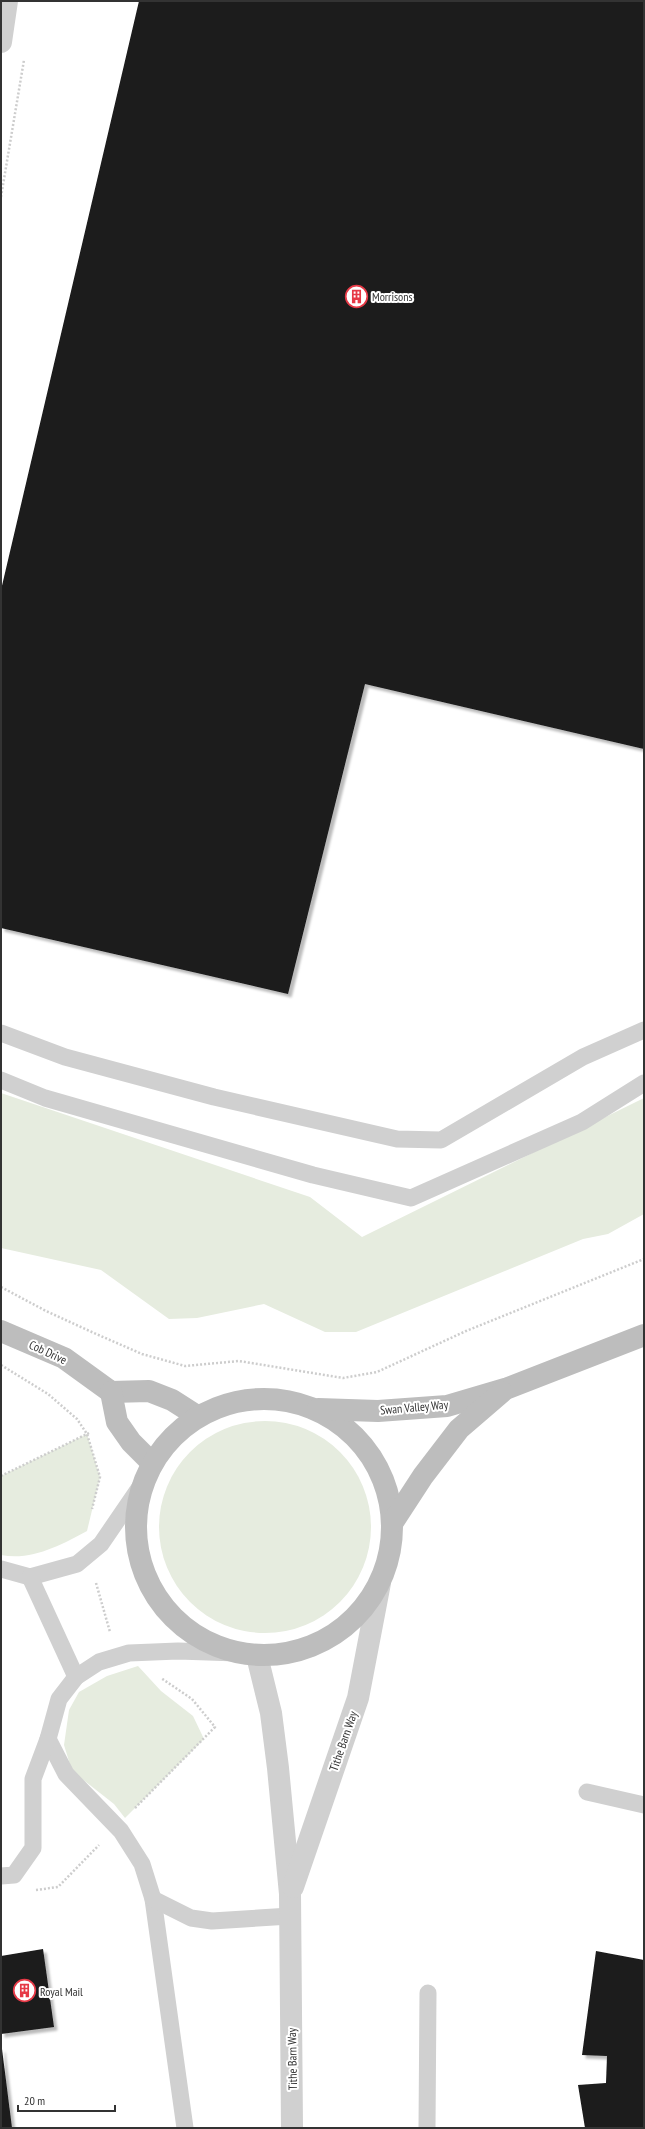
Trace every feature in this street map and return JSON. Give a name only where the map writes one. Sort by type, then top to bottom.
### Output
[{"type":"street","points":[[1,42],[8,1]]},
{"type":"street","name":"Cob Drive","points":[[1,1331],[64,1358],[111,1392]]},
{"type":"street","name":"Swan Valley Way","points":[[318,1409],[378,1411],[446,1406],[508,1388],[644,1335]]},
{"type":"street","name":"Swan Valley Way","points":[[393,1522],[423,1476],[459,1429],[508,1388]]},
{"type":"street","points":[[152,1462],[131,1442],[117,1422],[111,1392],[149,1391],[172,1400],[197,1416]]},
{"type":"street","points":[[254,1398],[283,1399],[318,1409],[348,1428],[371,1455],[387,1487],[393,1522],[390,1554],[380,1583],[359,1614],[330,1638],[295,1652],[247,1655],[196,1637],[164,1609],[142,1570],[135,1527],[142,1484],[152,1462],[170,1440],[197,1416],[225,1404],[254,1398]]},
{"type":"street","name":"Tithe Barn Way","points":[[290,1894],[358,1698],[380,1583]]},
{"type":"street","name":"Tithe Barn Way","points":[[247,1655],[272,1721],[290,1894],[292,2128]]},
{"type":"lane","points":[[1,1033],[65,1057],[214,1097],[397,1139],[441,1140],[583,1057],[644,1030]]},
{"type":"lane","points":[[1,1080],[61,1103],[313,1175],[410,1198],[582,1122],[644,1083]]},
{"type":"lane","points":[[1,1569],[30,1577],[77,1564],[101,1544],[142,1484]]},
{"type":"lane","points":[[30,1577],[76,1677]]},
{"type":"lane","points":[[1,1876],[14,1875],[33,1848],[33,1779],[48,1739],[59,1699],[76,1677],[99,1662],[128,1653],[178,1651],[247,1655]]},
{"type":"lane","points":[[48,1739],[66,1774],[121,1831],[142,1864],[153,1899],[185,2128]]},
{"type":"lane","points":[[587,1792],[644,1805]]},
{"type":"lane","points":[[153,1899],[191,1918],[212,1921],[290,1916]]},
{"type":"lane","points":[[428,1993],[428,2128]]},
{"type":"path","points":[[1,197],[25,52]]},
{"type":"path","points":[[1,1287],[94,1333],[142,1354],[185,1366],[239,1361],[343,1378],[377,1372],[466,1331],[644,1259]]},
{"type":"path","points":[[1,1476],[87,1434]]},
{"type":"shaded area","points":[[1,1093],[310,1197],[362,1237],[644,1098],[644,1214],[608,1234],[583,1239],[356,1332],[325,1332],[264,1304],[197,1318],[169,1319],[101,1270],[1,1248]]},
{"type":"shaded area","points":[[255,1421],[275,1421],[296,1425],[315,1433],[340,1452],[353,1468],[363,1486],[369,1506],[371,1527],[369,1548],[363,1568],[353,1586],[340,1602],[315,1621],[296,1629],[275,1633],[255,1633],[234,1629],[215,1621],[198,1609],[183,1594],[171,1577],[163,1558],[159,1537],[159,1517],[163,1496],[171,1477],[183,1460],[198,1445],[215,1433],[234,1425]]},
{"type":"shaded area","points":[[87,1434],[100,1477],[87,1531],[67,1542],[35,1554],[24,1556],[1,1555],[1,1476]]},
{"type":"shaded area","points":[[138,1666],[161,1691],[193,1716],[204,1739],[125,1818],[114,1804],[72,1771],[64,1745],[69,1710],[79,1692],[107,1676]]},
{"type":"building","name":"Morrisons","points":[[139,1],[644,1],[644,749],[365,684],[288,994],[1,928],[1,590]]},
{"type":"building","name":"Royal Mail","points":[[43,1949],[54,2027],[1,2034],[1,1956]]},
{"type":"building","points":[[596,1951],[644,1960],[644,2128],[585,2128],[578,2085],[606,2083],[607,2056],[582,2055]]},
{"type":"building","points":[[2,2049],[12,2128],[1,2128]]},
{"type":"place","name":"Morrisons","points":[[357,296]]},
{"type":"place","name":"Royal Mail","points":[[25,1991]]}]
